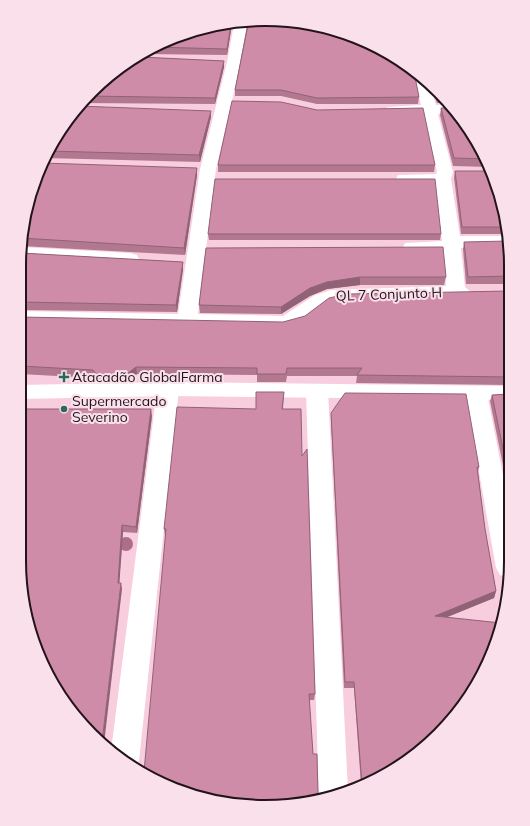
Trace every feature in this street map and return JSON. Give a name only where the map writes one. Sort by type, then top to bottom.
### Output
[{"type":"street","points":[[187,320],[208,174],[222,106],[234,62],[240,28]]},
{"type":"street","points":[[219,61],[234,62]]},
{"type":"street","points":[[423,85],[429,110],[449,175],[456,292]]},
{"type":"street","points":[[375,111],[447,110]]},
{"type":"street","points":[[388,179],[449,175]]},
{"type":"street","points":[[396,247],[503,242]]},
{"type":"street","points":[[27,253],[147,260]]},
{"type":"street","name":"QL 7 Conjunto H","points":[[26,317],[283,322],[292,320],[322,299],[331,296],[380,292],[479,292]]},
{"type":"street","points":[[125,755],[168,389]]},
{"type":"street","points":[[26,392],[168,389],[504,393]]},
{"type":"street","points":[[317,391],[333,790]]},
{"type":"street","points":[[476,393],[504,541]]},
{"type":"building","points":[[265,26],[296,28],[312,31],[327,34],[356,44],[398,66],[415,79],[419,97],[317,98],[281,90],[235,90],[248,27]]},
{"type":"building","points":[[230,29],[227,49],[167,47],[203,34]]},
{"type":"building","points":[[147,57],[224,61],[215,98],[96,96],[120,75]]},
{"type":"building","points":[[232,101],[281,102],[317,110],[423,108],[435,165],[218,165]]},
{"type":"building","points":[[86,106],[211,111],[199,155],[55,151],[66,132]]},
{"type":"building","points":[[441,108],[446,108],[464,132],[479,159],[454,158]]},
{"type":"building","points":[[49,163],[197,168],[184,248],[28,238],[34,203]]},
{"type":"building","points":[[455,171],[485,171],[496,203],[501,227],[462,227]]},
{"type":"building","points":[[215,179],[435,179],[441,234],[208,234]]},
{"type":"building","points":[[502,241],[504,276],[468,277],[464,242]]},
{"type":"building","points":[[443,247],[446,277],[360,277],[327,282],[310,288],[281,307],[199,305],[206,248]]},
{"type":"building","points":[[27,253],[183,262],[176,305],[26,302]]},
{"type":"building","points":[[504,291],[504,377],[357,375],[362,368],[287,368],[286,374],[257,374],[257,368],[136,367],[127,374],[96,374],[93,370],[26,366],[26,317],[283,322],[305,316],[329,298],[347,294]]},
{"type":"building","points":[[256,392],[284,392],[282,409],[301,409],[302,456],[307,449],[315,694],[309,694],[313,754],[317,754],[318,794],[296,798],[265,800],[234,798],[203,792],[174,782],[144,768],[166,529],[164,529],[177,407],[256,409]]},
{"type":"building","points":[[345,393],[466,394],[479,467],[477,467],[485,529],[496,591],[435,616],[496,622],[479,667],[464,694],[445,719],[423,741],[398,760],[362,779],[354,682],[345,682],[331,413]]},
{"type":"building","points":[[504,394],[504,454],[492,395]]},
{"type":"building","points":[[26,409],[151,409],[136,527],[122,525],[118,583],[121,583],[103,737],[85,719],[66,694],[44,652],[34,623],[28,592],[26,561]]},
{"type":"place","name":"Atacadão GlobalFarma","points":[[64,377]]},
{"type":"place","name":"Supermercado Severino","points":[[64,409]]}]
